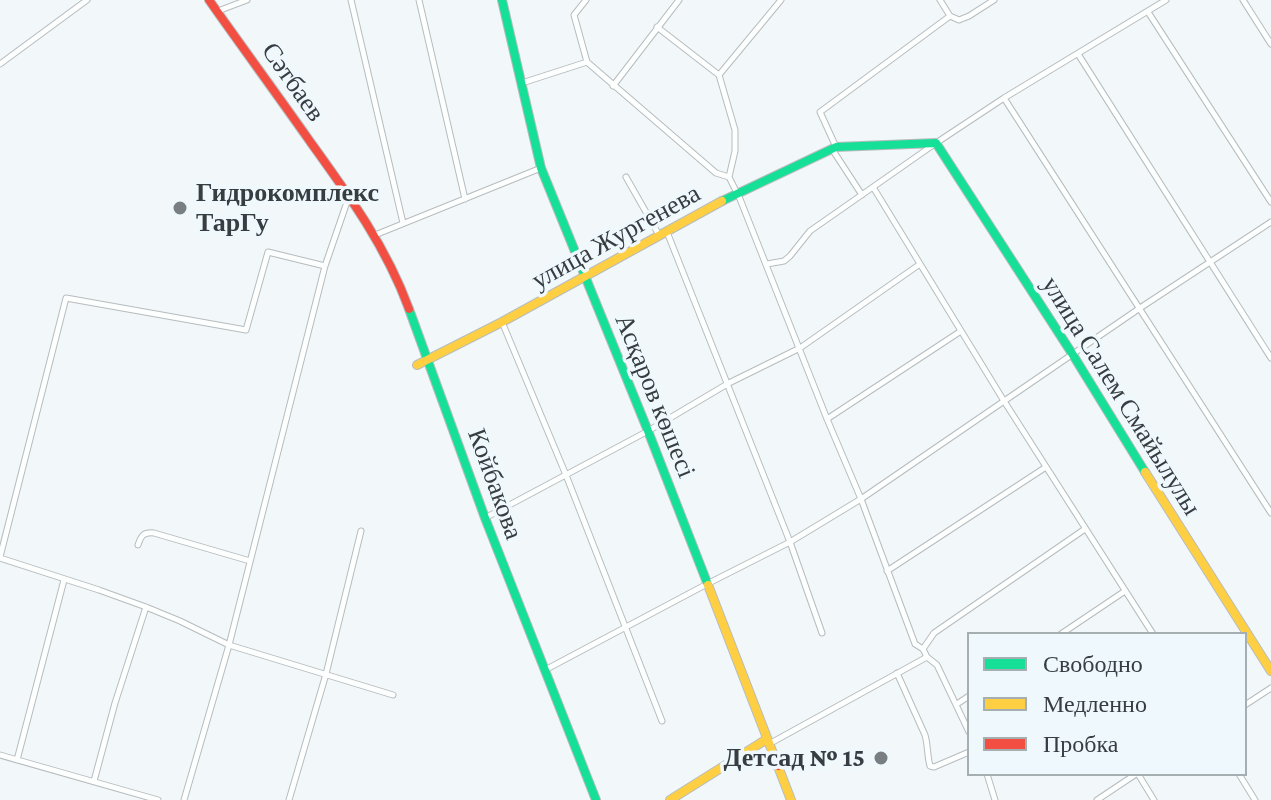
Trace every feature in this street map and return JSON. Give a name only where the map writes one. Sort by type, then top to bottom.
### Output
[{"type":"street","points":[[0,64],[87,0]]},
{"type":"street","name":"Сәтбаев","points":[[209,0],[344,188]]},
{"type":"street","points":[[218,11],[247,0]]},
{"type":"street","points":[[351,0],[403,223]]},
{"type":"street","points":[[419,0],[465,199]]},
{"type":"street","name":"Асқаров көшесі","points":[[502,0],[541,168],[648,431],[791,800]]},
{"type":"street","points":[[586,0],[574,15],[587,62],[716,173],[729,177]]},
{"type":"street","points":[[613,86],[679,0]]},
{"type":"street","points":[[719,75],[781,0]]},
{"type":"street","points":[[940,0],[950,16],[959,20],[994,0]]},
{"type":"street","points":[[767,264],[784,261],[810,231],[1004,98],[1166,0]]},
{"type":"street","points":[[1243,0],[1271,44]]},
{"type":"street","points":[[1148,12],[1271,202]]},
{"type":"street","points":[[862,195],[834,148],[820,112],[950,16]]},
{"type":"street","points":[[657,27],[719,75],[735,130],[735,151],[729,177],[861,499],[915,644],[937,665],[967,727]]},
{"type":"street","points":[[1078,54],[1271,358]]},
{"type":"street","points":[[522,83],[587,62]]},
{"type":"street","points":[[1004,98],[1271,513]]},
{"type":"street","points":[[834,148],[936,143]]},
{"type":"street","name":"улица Салем Смайылулы","points":[[936,143],[1246,632]]},
{"type":"street","name":"улица Жургенева","points":[[417,365],[737,193],[834,148]]},
{"type":"street","points":[[375,235],[541,168]]},
{"type":"street","points":[[626,177],[663,234],[729,383],[822,633]]},
{"type":"street","points":[[873,187],[1004,401],[1152,632]]},
{"type":"street","points":[[184,800],[229,645],[325,266],[347,202],[344,188]]},
{"type":"street","name":"Койбакова","points":[[344,188],[375,235],[398,279],[485,518],[596,800]]},
{"type":"street","points":[[545,670],[790,542],[861,499],[1271,222]]},
{"type":"street","points":[[325,266],[268,252],[246,330],[66,298],[0,558],[146,607],[229,645],[393,695]]},
{"type":"street","points":[[485,518],[648,431],[729,383],[800,348],[920,264]]},
{"type":"street","points":[[502,322],[566,475],[662,721]]},
{"type":"street","points":[[827,419],[961,331]]},
{"type":"street","points":[[887,571],[1046,467]]},
{"type":"street","points":[[923,649],[934,633],[1086,529]]},
{"type":"street","points":[[289,800],[326,674],[361,531]]},
{"type":"street","points":[[138,545],[142,536],[154,533],[250,561]]},
{"type":"street","points":[[17,760],[64,580]]},
{"type":"street","points":[[1064,632],[1125,591]]},
{"type":"street","points":[[94,781],[146,607]]},
{"type":"street","name":"улица Салем Смайылулы","points":[[1247,633],[1271,671]]},
{"type":"street","points":[[670,800],[738,757],[927,657]]},
{"type":"street","points":[[897,673],[925,735],[930,766],[967,753]]},
{"type":"street","points":[[1247,704],[1268,689],[1271,699]]},
{"type":"street","points":[[957,704],[967,697]]},
{"type":"street","points":[[0,755],[158,800]]},
{"type":"street","points":[[738,757],[756,757],[778,766]]},
{"type":"street","points":[[988,776],[995,800]]},
{"type":"street","points":[[1097,800],[1134,776]]},
{"type":"street","points":[[1138,776],[1154,800]]},
{"type":"street","points":[[1240,776],[1255,800]]},
{"type":"traffic: fast","points":[[502,0],[541,168],[708,585]]},
{"type":"traffic: fast","points":[[722,201],[836,147],[936,143],[1145,472]]},
{"type":"traffic: fast","points":[[409,309],[485,518],[596,800]]},
{"type":"traffic: slow","points":[[417,365],[722,201]]},
{"type":"traffic: slow","points":[[1145,472],[1246,632]]},
{"type":"traffic: slow","points":[[708,585],[791,800]]},
{"type":"traffic: slow","points":[[1247,633],[1271,671]]},
{"type":"traffic: slow","points":[[670,800],[767,739]]},
{"type":"traffic: jam","points":[[209,0],[352,201],[378,242],[409,309]]},
{"type":"traffic: jam","points":[[740,757],[756,757],[778,766]]},
{"type":"place","name":"Гидрокомплекс ТарГу","points":[[180,208]]},
{"type":"place","name":"Детсад № 15","points":[[881,758]]}]
